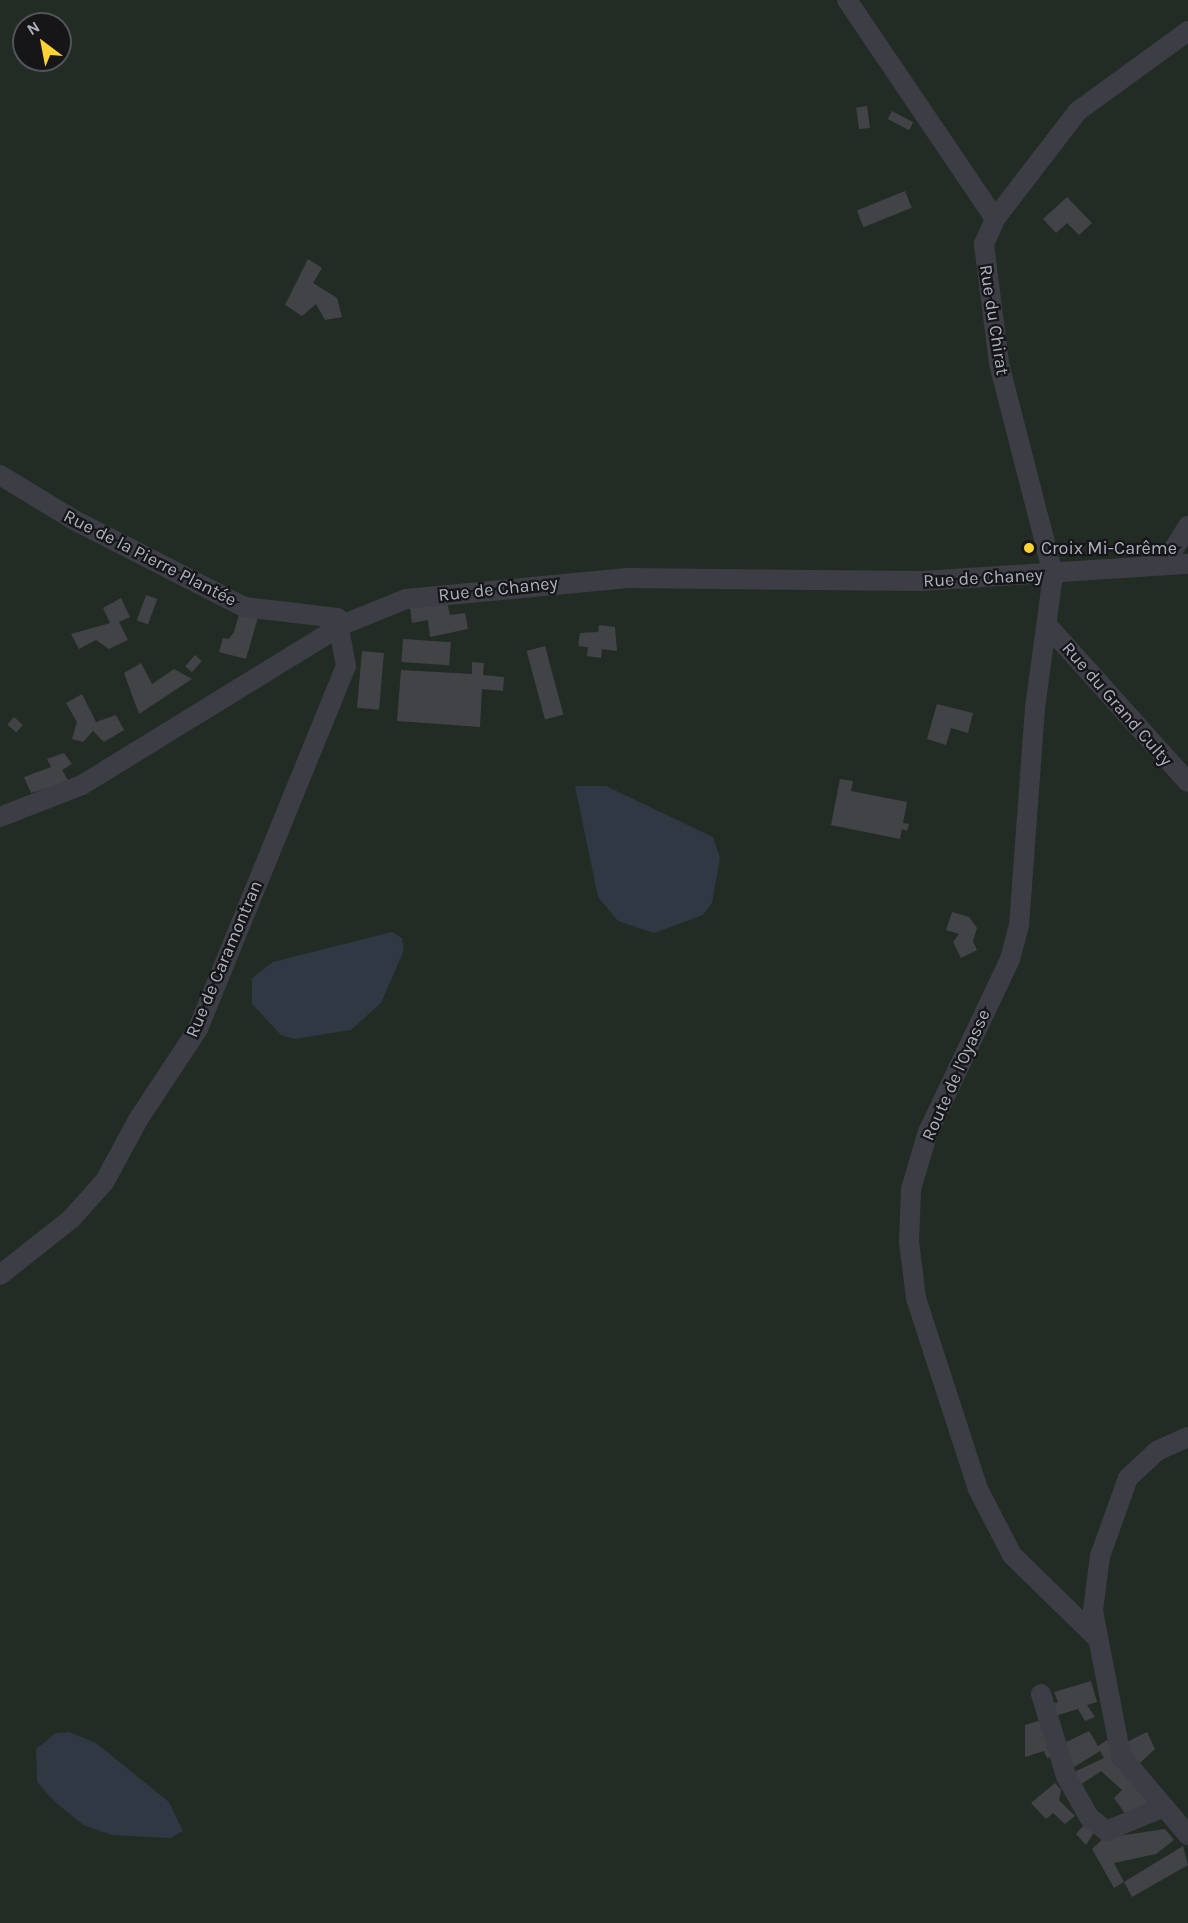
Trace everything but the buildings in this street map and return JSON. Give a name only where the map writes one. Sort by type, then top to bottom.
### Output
[{"type":"street","points":[[847,0],[995,219]]},
{"type":"street","name":"Rue du Chirat","points":[[1053,574],[999,363],[984,264],[984,244],[995,219],[1078,111],[1188,31]]},
{"type":"street","name":"Rue de la Pierre Plantée","points":[[0,475],[74,520],[244,607],[337,618],[342,625]]},
{"type":"street","points":[[1165,562],[1188,526]]},
{"type":"street","name":"Rue de Chaney","points":[[0,817],[82,785],[342,625],[406,599],[579,581],[922,581],[1053,574],[1165,562],[1188,564]]},
{"type":"street","name":"Route de l'Oyasse","points":[[1053,574],[1035,708],[1019,926],[1010,958],[928,1132],[911,1189],[909,1242],[926,1341],[993,1525],[1042,1589],[1095,1636]]},
{"type":"street","name":"Rue de Caramontran","points":[[0,1275],[71,1219],[105,1181],[139,1118],[198,1029],[346,666],[342,625]]},
{"type":"street","name":"Rue du Grand Culty","points":[[1047,626],[1188,782]]},
{"type":"street","points":[[1188,1437],[1141,1463],[1117,1500],[1094,1589],[1095,1636],[1121,1756],[1188,1835]]},
{"type":"street","points":[[1041,1694],[1066,1776],[1089,1817],[1106,1831],[1164,1807]]},
{"type":"shaded area","points":[[0,0],[1188,0],[1188,1923],[0,1923]]},
{"type":"water","points":[[575,786],[606,786],[713,837],[720,858],[712,903],[703,915],[654,933],[618,921],[598,897]]},
{"type":"water","points":[[392,932],[402,938],[404,950],[381,1003],[351,1030],[294,1039],[281,1035],[252,1004],[252,978],[273,962]]},
{"type":"water","points":[[69,1732],[96,1743],[169,1802],[183,1831],[170,1838],[112,1835],[83,1825],[55,1802],[37,1782],[36,1749],[56,1733]]},
{"type":"place","name":"Croix Mi-Carême","points":[[1029,548]]}]
